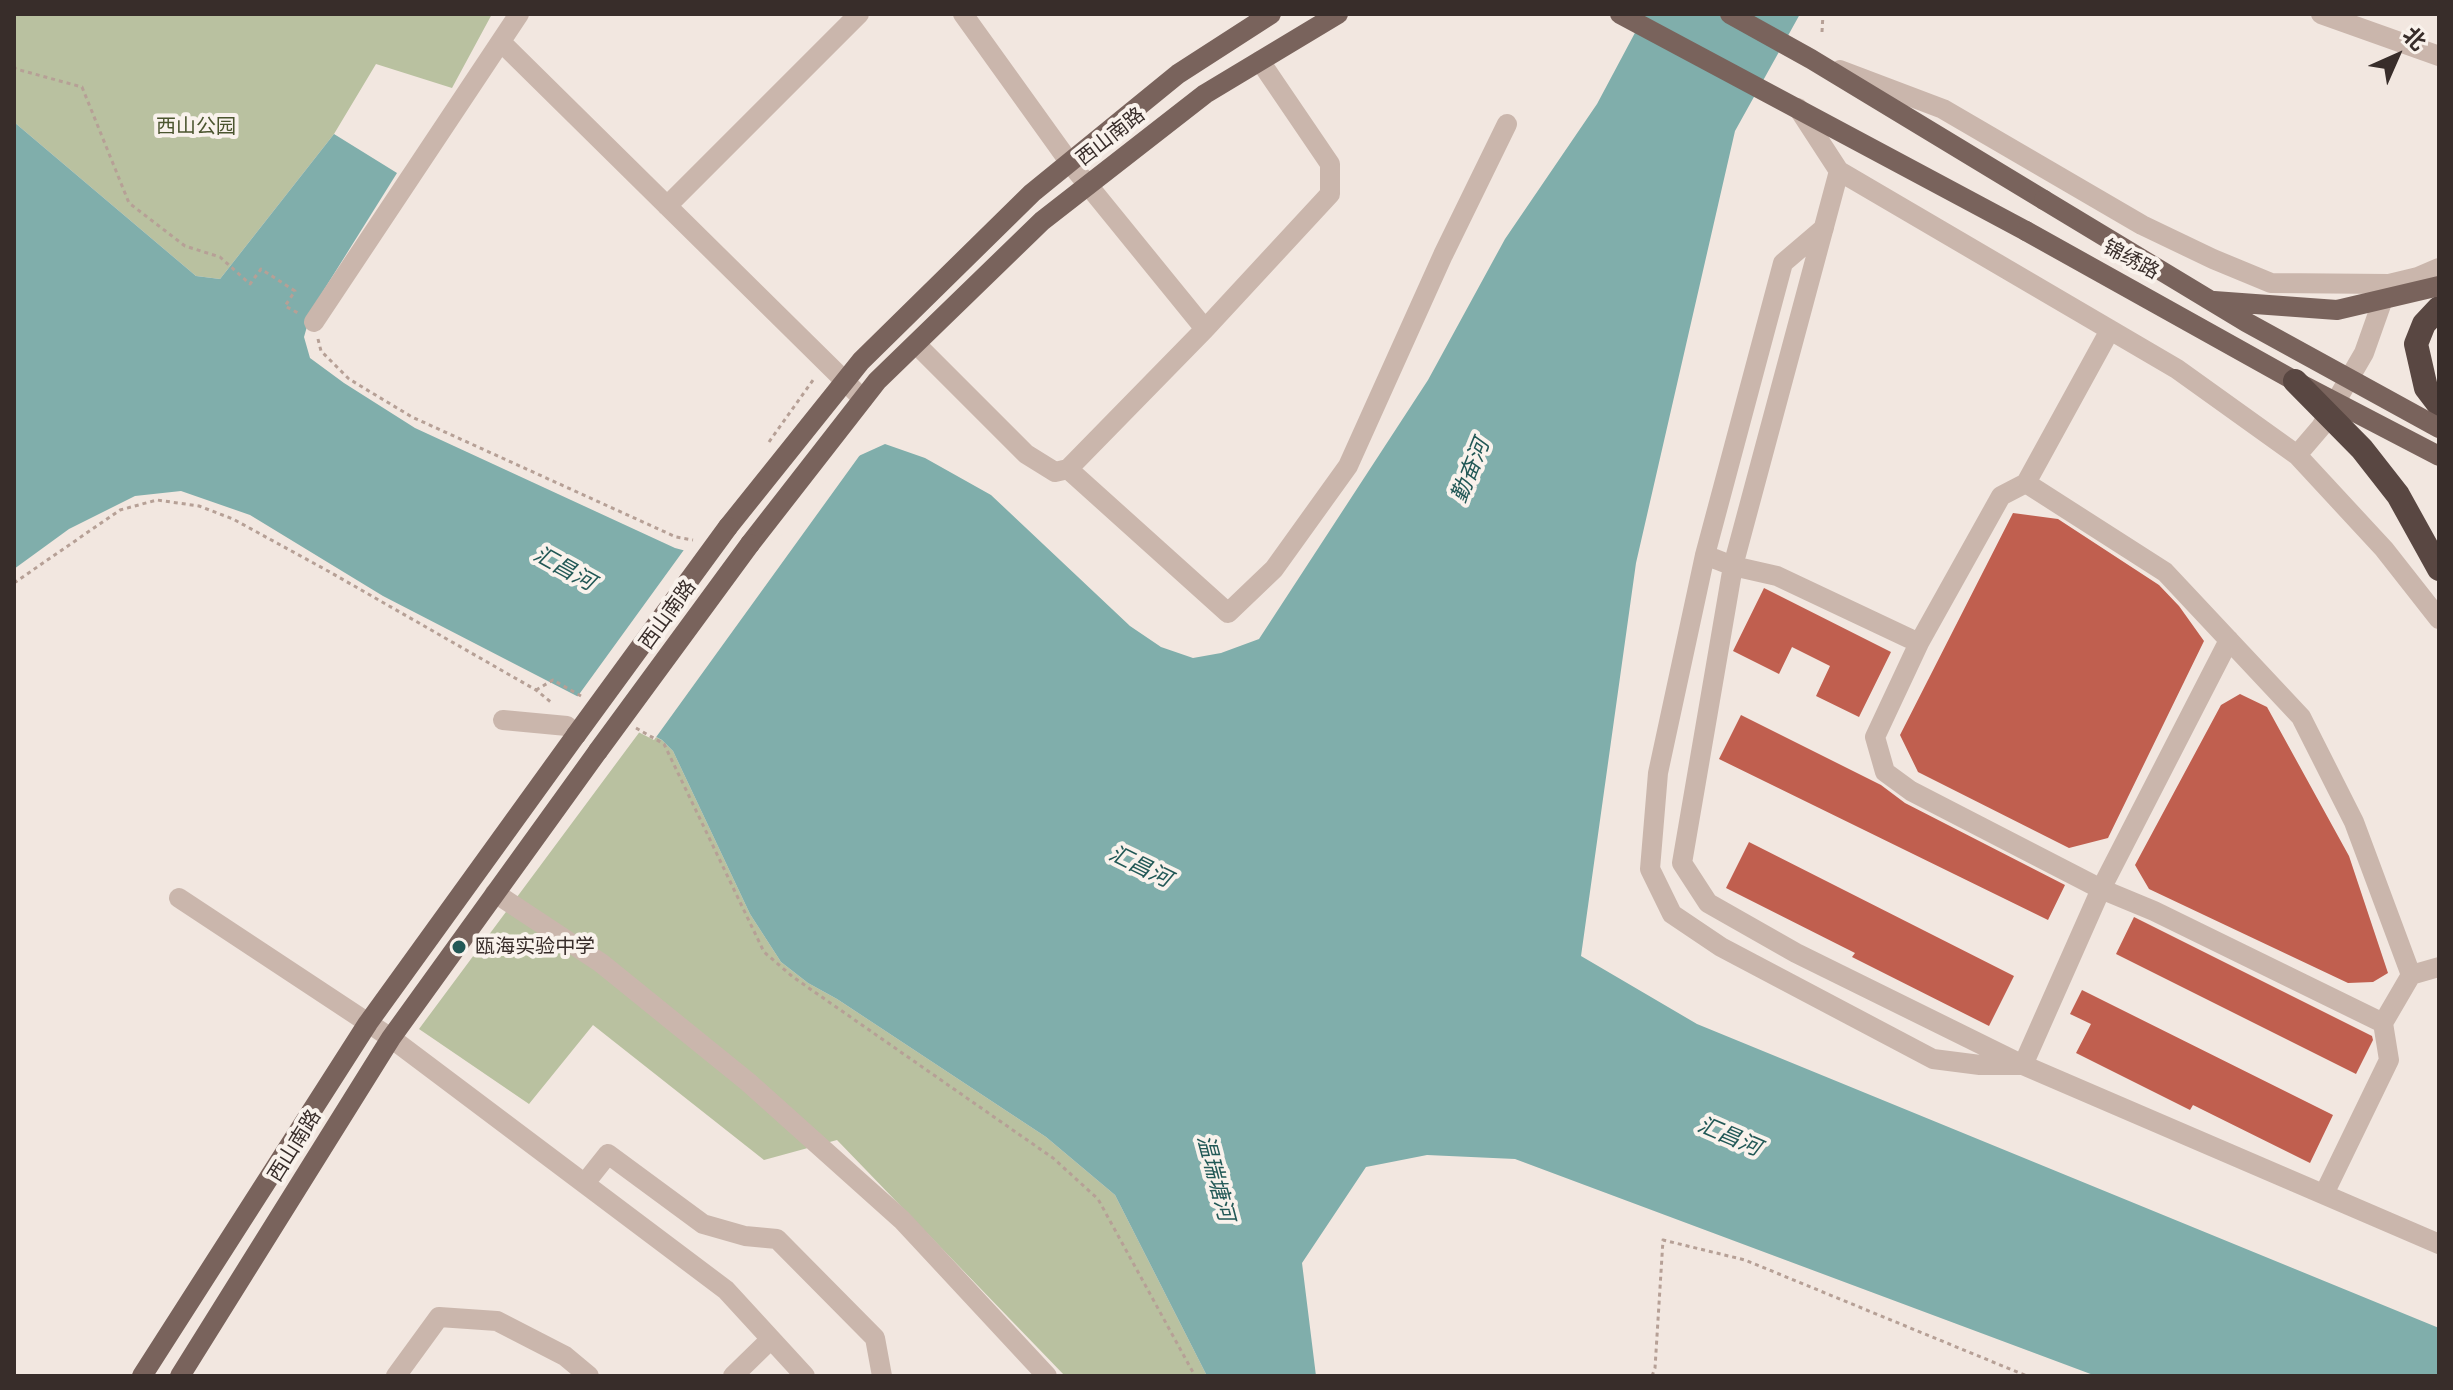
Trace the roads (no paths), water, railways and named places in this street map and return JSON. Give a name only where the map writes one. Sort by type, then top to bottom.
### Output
[{"type":"highway","points":[[2439,308],[2424,324],[2416,344],[2426,388],[2439,405]]},
{"type":"highway","points":[[2295,381],[2362,449],[2398,495],[2439,569]]},
{"type":"main road","name":"西山南路","points":[[142,1376],[368,1023],[571,730],[844,381],[1032,193],[1178,74],[1271,14]]},
{"type":"main road","name":"西山南路","points":[[180,1376],[391,1038],[750,544],[877,381],[1042,221],[1205,94],[1338,14]]},
{"type":"main road","name":"锦绣路","points":[[1620,14],[2439,456]]},
{"type":"main road","name":"锦绣路","points":[[1730,14],[1811,59],[2210,301],[2439,428]]},
{"type":"main road","points":[[2210,301],[2337,310],[2439,286]]},
{"type":"street","points":[[314,322],[519,14]]},
{"type":"street","points":[[667,206],[859,14]]},
{"type":"street","points":[[963,14],[1070,163],[1205,329]]},
{"type":"street","points":[[2321,14],[2439,56]]},
{"type":"street","points":[[501,42],[863,399]]},
{"type":"street","points":[[1811,59],[1943,109],[2142,225],[2271,283],[2389,284],[2439,268]]},
{"type":"street","points":[[916,344],[1026,454],[1055,472],[1068,469],[1205,329],[1330,194],[1330,164],[1260,61]]},
{"type":"street","points":[[1798,108],[1839,171],[2177,369],[2297,455],[2384,549],[2439,619]]},
{"type":"street","points":[[1068,469],[1228,613],[1274,569],[1348,466],[1443,255],[1507,124]]},
{"type":"street","points":[[1839,171],[1733,566],[1682,863],[1708,903],[1796,953],[2023,1065],[2439,1244]]},
{"type":"street","points":[[1824,228],[1783,263],[1705,555],[1658,773],[1650,869],[1672,914],[1721,947],[1933,1059],[1980,1065],[2023,1065]]},
{"type":"street","points":[[2297,455],[2321,427],[2364,353],[2389,284]]},
{"type":"street","points":[[2110,330],[2026,483],[2001,496],[1919,643],[1875,737],[1885,772],[1911,791],[2101,889],[2154,911],[2383,1023]]},
{"type":"street","points":[[2026,483],[2165,572],[2301,717],[2354,822],[2411,975]]},
{"type":"street","points":[[1705,555],[1733,566],[1777,576],[1919,643]]},
{"type":"street","points":[[2023,1065],[2101,889],[2229,640]]},
{"type":"street","points":[[503,720],[571,730]]},
{"type":"street","points":[[495,893],[601,963],[748,1082],[902,1220],[1047,1376]]},
{"type":"street","points":[[179,898],[391,1038],[726,1290],[805,1376]]},
{"type":"street","points":[[2324,1194],[2389,1060],[2383,1023],[2411,975],[2439,967]]},
{"type":"street","points":[[585,1183],[608,1154],[703,1224],[745,1236],[777,1239],[875,1338],[882,1376]]},
{"type":"street","points":[[396,1376],[439,1317],[497,1321],[565,1356],[589,1376]]},
{"type":"street","points":[[733,1376],[771,1339]]},
{"type":"water","points":[[1645,14],[1800,14],[1735,131],[1636,563],[1581,956],[1697,1024],[2439,1328],[2439,1376],[2096,1376],[1515,1159],[1427,1155],[1366,1167],[1302,1263],[1316,1376],[1207,1376],[1115,1195],[1046,1137],[808,983],[781,962],[750,914],[673,751],[662,740],[383,596],[250,515],[181,491],[135,496],[69,529],[14,569],[14,122],[196,276],[220,279],[334,134],[397,173],[312,309],[304,337],[310,358],[415,428],[675,548],[720,560],[751,557],[788,536],[852,459],[885,444],[925,458],[991,495],[1130,626],[1161,647],[1193,658],[1221,653],[1259,639],[1428,380],[1505,239],[1597,104]]},
{"type":"place","name":"瓯海实验中学","points":[[459,947]]},
{"type":"park label","name":"西山公园","points":[[196,127]]},
{"type":"water label","name":"勤奋河","points":[[1471,471]]},
{"type":"water label","name":"汇昌河","points":[[564,569]]},
{"type":"water label","name":"汇昌河","points":[[1140,867]]},
{"type":"water label","name":"汇昌河","points":[[1729,1137]]},
{"type":"water label","name":"温瑞塘河","points":[[1215,1178]]}]
